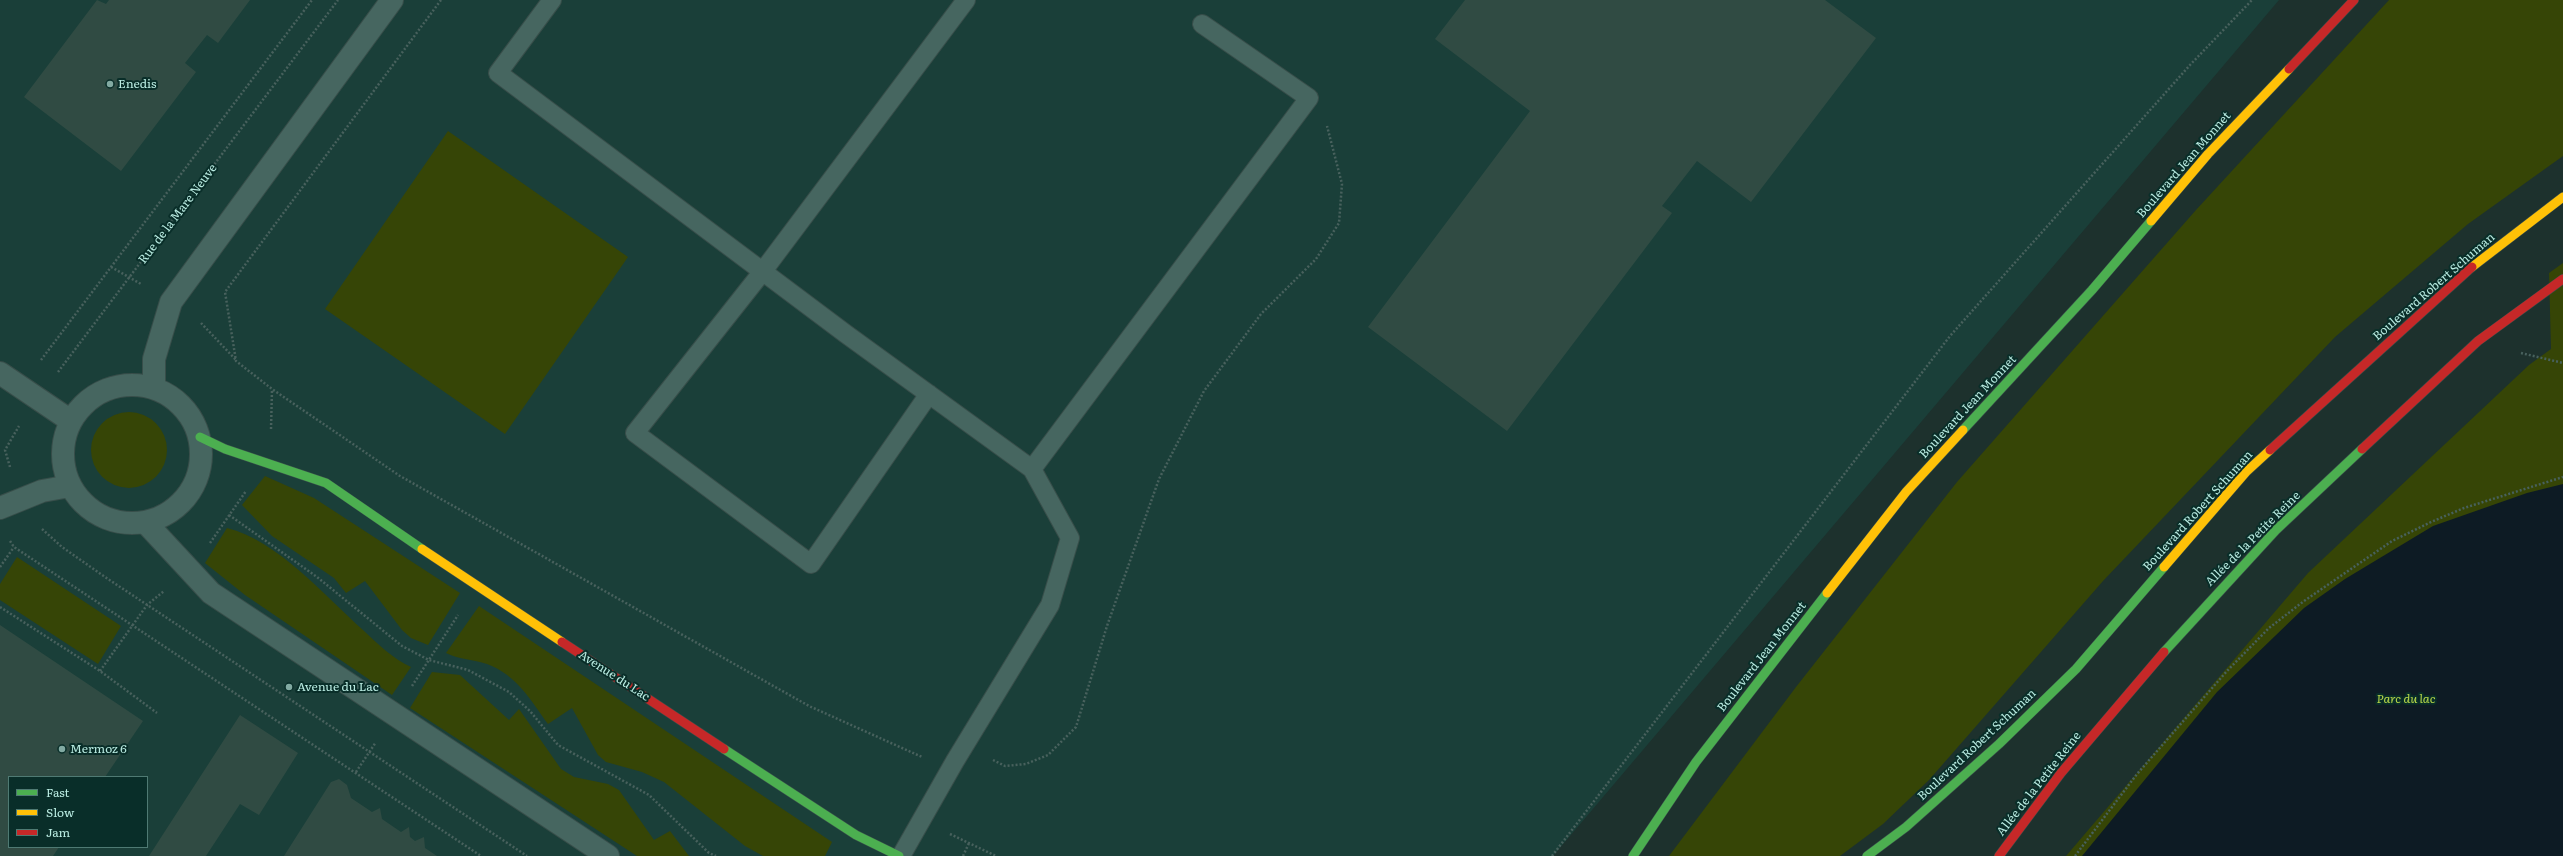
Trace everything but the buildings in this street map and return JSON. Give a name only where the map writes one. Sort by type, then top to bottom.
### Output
[{"type":"main road","name":"Boulevard Jean Monnet","points":[[1633,856],[1696,762],[1906,492],[2092,290],[2208,154],[2354,0]]},
{"type":"main road","name":"Boulevard Robert Schuman","points":[[1867,856],[1906,827],[2000,744],[2076,669],[2246,472],[2482,258],[2563,197]]},
{"type":"main road","name":"Allée de la Petite Reine","points":[[1999,856],[2061,774],[2129,692],[2205,605],[2276,530],[2478,341],[2563,279]]},
{"type":"main road","name":"Avenue du Lac","points":[[200,437],[225,449],[326,483],[477,586],[856,835],[900,856]]},
{"type":"street","points":[[154,388],[154,359],[171,302],[392,0]]},
{"type":"street","points":[[0,373],[71,420]]},
{"type":"street","points":[[128,384],[154,388],[176,399],[192,418],[200,437],[202,461],[195,484],[187,498],[168,514],[146,523],[129,524],[105,518],[85,505],[70,486],[64,470],[62,446],[71,420],[84,403],[104,390],[128,384]]},
{"type":"street","points":[[0,508],[20,498],[42,491],[70,486]]},
{"type":"street","points":[[146,523],[211,593],[608,856]]},
{"type":"lane","points":[[552,0],[498,73],[1032,469],[1070,538],[1050,605],[955,761],[900,856]]},
{"type":"lane","points":[[929,394],[811,564],[635,433],[763,271],[966,0]]},
{"type":"lane","points":[[1032,469],[1309,98],[1202,24]]},
{"type":"path","points":[[29,392],[312,0]]},
{"type":"path","name":"Rue de la Mare Neuve","points":[[20,498],[5,450],[18,428],[29,392],[110,305],[338,0]]},
{"type":"path","points":[[441,0],[225,292],[236,361],[272,389],[400,476],[809,706],[929,761],[991,759],[1005,766],[1026,764],[1048,756],[1076,728],[1110,618],[1159,479],[1204,391],[1261,314],[1316,259],[1339,223],[1342,184],[1325,118],[1309,98]]},
{"type":"path","points":[[1552,856],[1950,336],[2185,71],[2252,0]]},
{"type":"path","points":[[2074,856],[2137,774],[2227,671],[2269,628],[2304,601],[2392,541],[2471,505],[2563,477]]},
{"type":"path","points":[[20,498],[32,520],[62,547],[527,856]]},
{"type":"path","points":[[230,515],[317,577],[402,646],[429,660],[468,670],[509,692],[530,711],[558,745],[649,795],[709,853],[716,856]]},
{"type":"path","points":[[9,540],[14,547],[481,856]]},
{"type":"path","points":[[0,567],[14,547]]},
{"type":"path","points":[[356,772],[477,586]]},
{"type":"path","points":[[0,606],[100,671],[157,713]]},
{"type":"path","points":[[944,830],[996,856]]},
{"type":"path","points":[[964,856],[969,843]]},
{"type":"shaded area","points":[[0,0],[2279,0],[1553,856],[0,856]]},
{"type":"green space","points":[[2389,0],[2563,0],[2563,156],[2468,224],[2335,337],[2103,581],[1929,780],[1883,824],[1840,856],[1669,856],[1796,687],[1957,482],[2196,210]]},
{"type":"green space","points":[[448,131],[628,257],[505,434],[325,309]]},
{"type":"green space","name":"Parc du lac","points":[[2563,263],[2563,856],[2066,856],[2308,573],[2529,365],[2551,349],[2549,273]]},
{"type":"green space","points":[[129,412],[144,415],[156,423],[164,435],[167,450],[164,465],[156,477],[144,485],[129,488],[114,485],[102,477],[94,465],[91,450],[94,435],[102,423],[114,415]]},
{"type":"green space","points":[[265,476],[314,498],[460,593],[428,645],[411,638],[402,630],[365,581],[346,593],[334,578],[272,536],[242,505]]},
{"type":"green space","points":[[227,528],[246,534],[264,544],[282,557],[300,571],[391,655],[411,667],[392,695],[245,595],[205,563]]},
{"type":"green space","points":[[17,557],[121,626],[98,664],[0,600],[0,584]]},
{"type":"green space","points":[[479,606],[832,842],[825,856],[763,856],[745,846],[664,782],[642,772],[606,762],[598,755],[572,708],[548,724],[529,698],[507,675],[487,664],[456,657],[446,653]]},
{"type":"green space","points":[[432,672],[460,675],[509,720],[519,709],[561,769],[574,777],[608,784],[619,790],[654,840],[670,831],[689,856],[637,856],[410,708]]},
{"type":"water","name":"Parc du lac","points":[[2563,484],[2563,856],[2082,856],[2217,692],[2304,608],[2345,579],[2433,526],[2527,493]]},
{"type":"traffic: fast","points":[[1963,430],[2092,290],[2151,221]]},
{"type":"traffic: fast","points":[[200,437],[225,449],[326,483],[422,549]]},
{"type":"traffic: fast","points":[[2164,652],[2276,530],[2362,449]]},
{"type":"traffic: fast","points":[[1867,856],[1906,827],[1999,744],[2076,669],[2164,567]]},
{"type":"traffic: fast","points":[[1633,856],[1696,762],[1827,593]]},
{"type":"traffic: fast","points":[[724,749],[856,835],[899,856]]},
{"type":"traffic: slow","points":[[2151,221],[2208,154],[2289,69]]},
{"type":"traffic: slow","points":[[2472,267],[2563,197]]},
{"type":"traffic: slow","points":[[1827,593],[1906,492],[1963,430]]},
{"type":"traffic: slow","points":[[2164,567],[2246,472],[2270,450]]},
{"type":"traffic: slow","points":[[422,549],[562,642]]},
{"type":"traffic: jam","points":[[2289,69],[2354,0]]},
{"type":"traffic: jam","points":[[2270,450],[2472,267]]},
{"type":"traffic: jam","points":[[2362,449],[2478,341],[2563,279]]},
{"type":"traffic: jam","points":[[562,642],[724,749]]},
{"type":"traffic: jam","points":[[1999,856],[2061,773],[2164,652]]},
{"type":"place","name":"Enedis","points":[[110,84]]},
{"type":"place","name":"Avenue du Lac","points":[[289,687]]},
{"type":"place","name":"Mermoz 6","points":[[62,749]]}]
